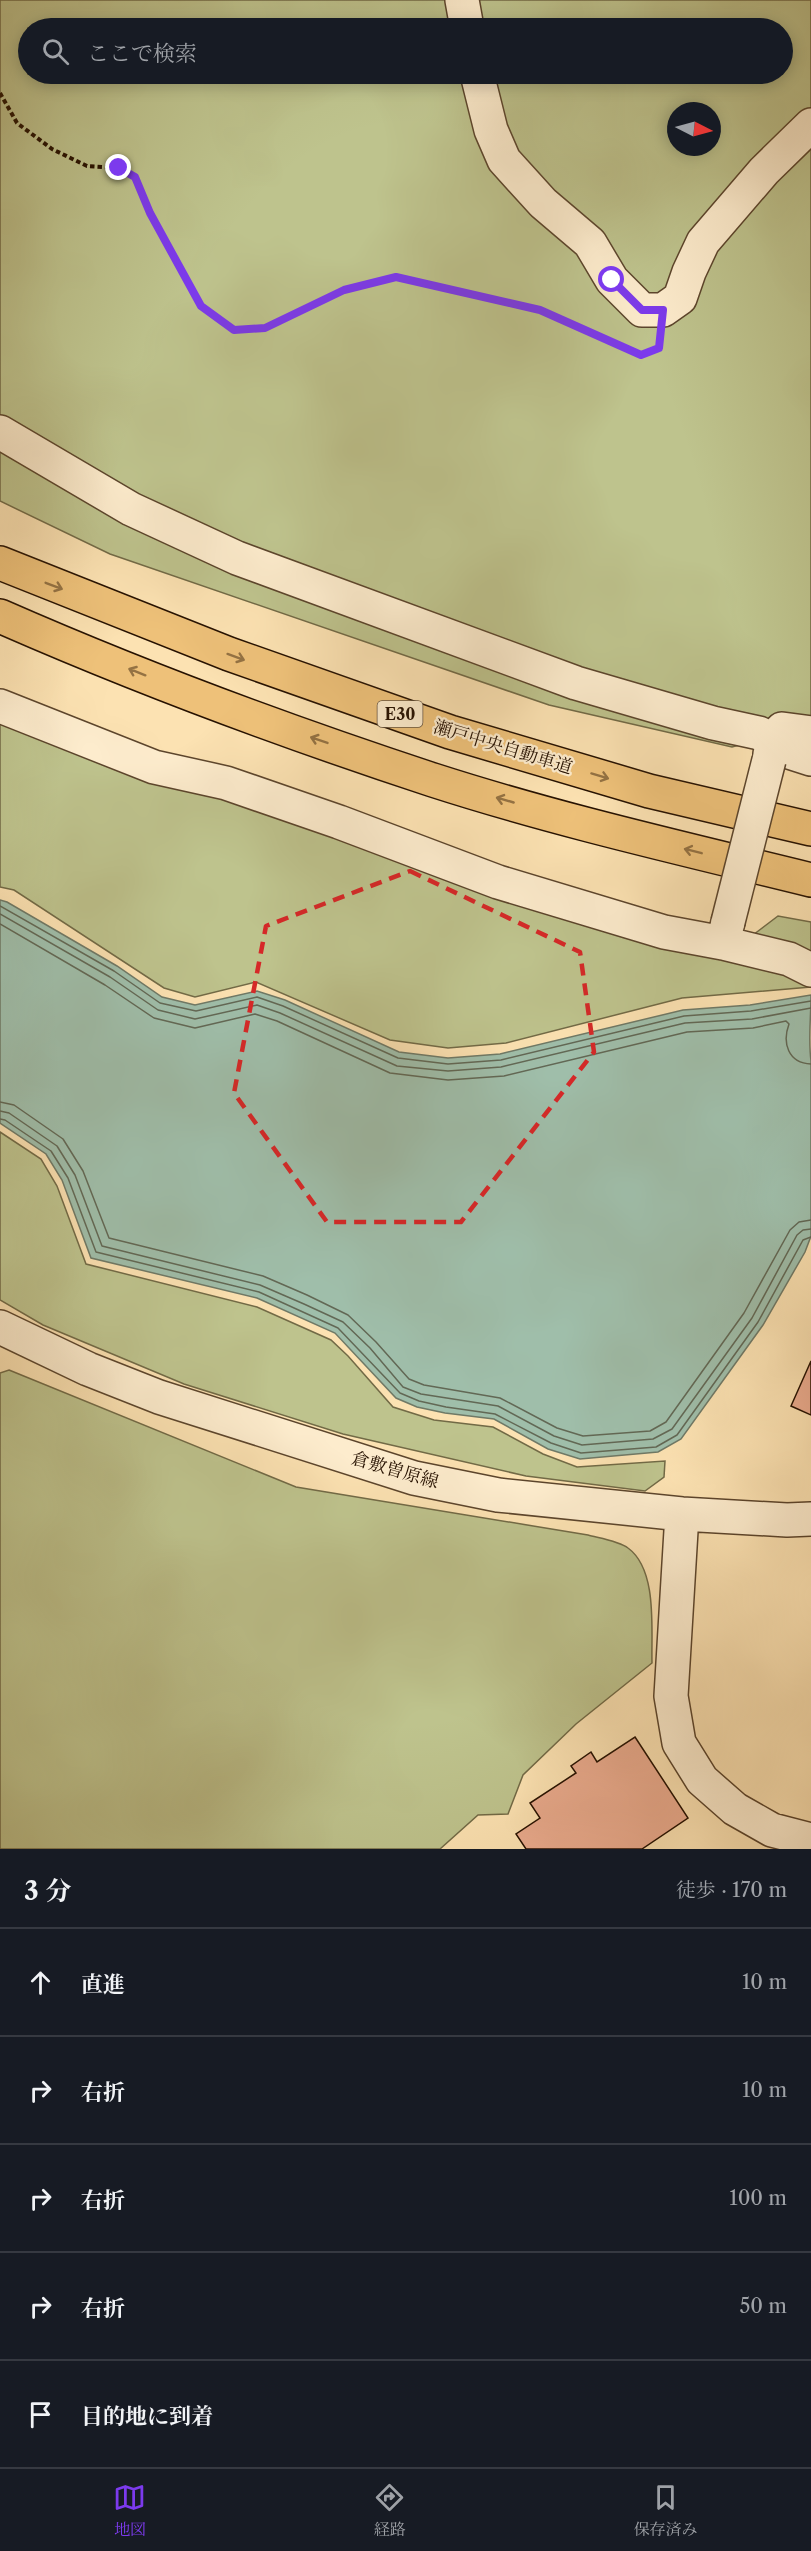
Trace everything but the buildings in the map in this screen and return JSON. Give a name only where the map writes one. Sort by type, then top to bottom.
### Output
[{"type":"highway","name":"瀬戸中央自動車道","points":[[0,563],[229,654],[450,732],[649,790],[811,829]]},
{"type":"highway","points":[[0,616],[213,703],[435,780],[638,838],[811,880]]},
{"type":"street","points":[[462,0],[465,18]]},
{"type":"street","points":[[480,84],[491,130],[504,159],[543,203],[590,243],[612,280],[642,310],[663,310],[680,298],[689,272],[704,242],[764,171],[811,125]]},
{"type":"street","points":[[0,432],[131,509],[237,558],[576,683],[713,723],[759,733],[771,750]]},
{"type":"street","points":[[0,706],[154,768],[226,783],[339,822],[498,882],[664,932],[725,932],[811,970]]},
{"type":"street","points":[[725,932],[771,750],[782,729],[811,733]]},
{"type":"street","points":[[771,750],[783,750],[811,759]]},
{"type":"street","name":"倉敷曽原線","points":[[0,1327],[88,1369],[159,1397],[414,1479],[498,1495],[682,1514],[787,1520],[811,1519]]},
{"type":"street","points":[[682,1514],[671,1696],[679,1743],[702,1780],[735,1809],[772,1830],[811,1840]]},
{"type":"path","points":[[0,93],[17,123],[52,149],[87,166],[119,168],[135,177],[150,213],[201,306],[234,330],[265,328],[344,290],[396,277],[540,310],[641,355],[659,348],[663,310]]},
{"type":"highlighted area","points":[[410,871],[580,952],[594,1052],[461,1222],[327,1222],[234,1093],[266,926]]},
{"type":"green space","points":[[0,0],[811,0],[811,741],[784,733],[732,747],[549,705],[110,554],[0,501]]},
{"type":"green space","points":[[0,714],[729,953],[778,916],[811,922],[811,987],[682,998],[506,1043],[448,1048],[390,1040],[256,982],[195,997],[164,988],[14,890],[0,887]]},
{"type":"green space","points":[[0,1132],[41,1159],[57,1186],[86,1264],[257,1307],[331,1340],[393,1407],[434,1420],[493,1427],[543,1454],[577,1467],[665,1461],[664,1477],[645,1491],[526,1476],[343,1434],[184,1384],[43,1325],[0,1300]]},
{"type":"green space","points":[[9,1370],[296,1487],[588,1535],[624,1546],[638,1558],[649,1585],[652,1663],[576,1724],[523,1775],[508,1814],[478,1815],[440,1849],[0,1849],[0,1373]]},
{"type":"water","points":[[0,900],[117,966],[162,997],[195,1005],[257,991],[285,1000],[399,1052],[448,1058],[500,1054],[683,1010],[750,1005],[811,995],[811,1236],[805,1252],[763,1325],[681,1439],[658,1452],[580,1459],[548,1449],[494,1419],[417,1407],[396,1398],[335,1333],[257,1298],[91,1258],[62,1180],[46,1154],[0,1123]]},
{"type":"route","points":[[119,168],[135,177],[150,213],[201,306],[234,330],[265,328],[344,290],[396,277],[540,310],[641,355],[659,348],[663,310],[642,310],[612,280]]}]
